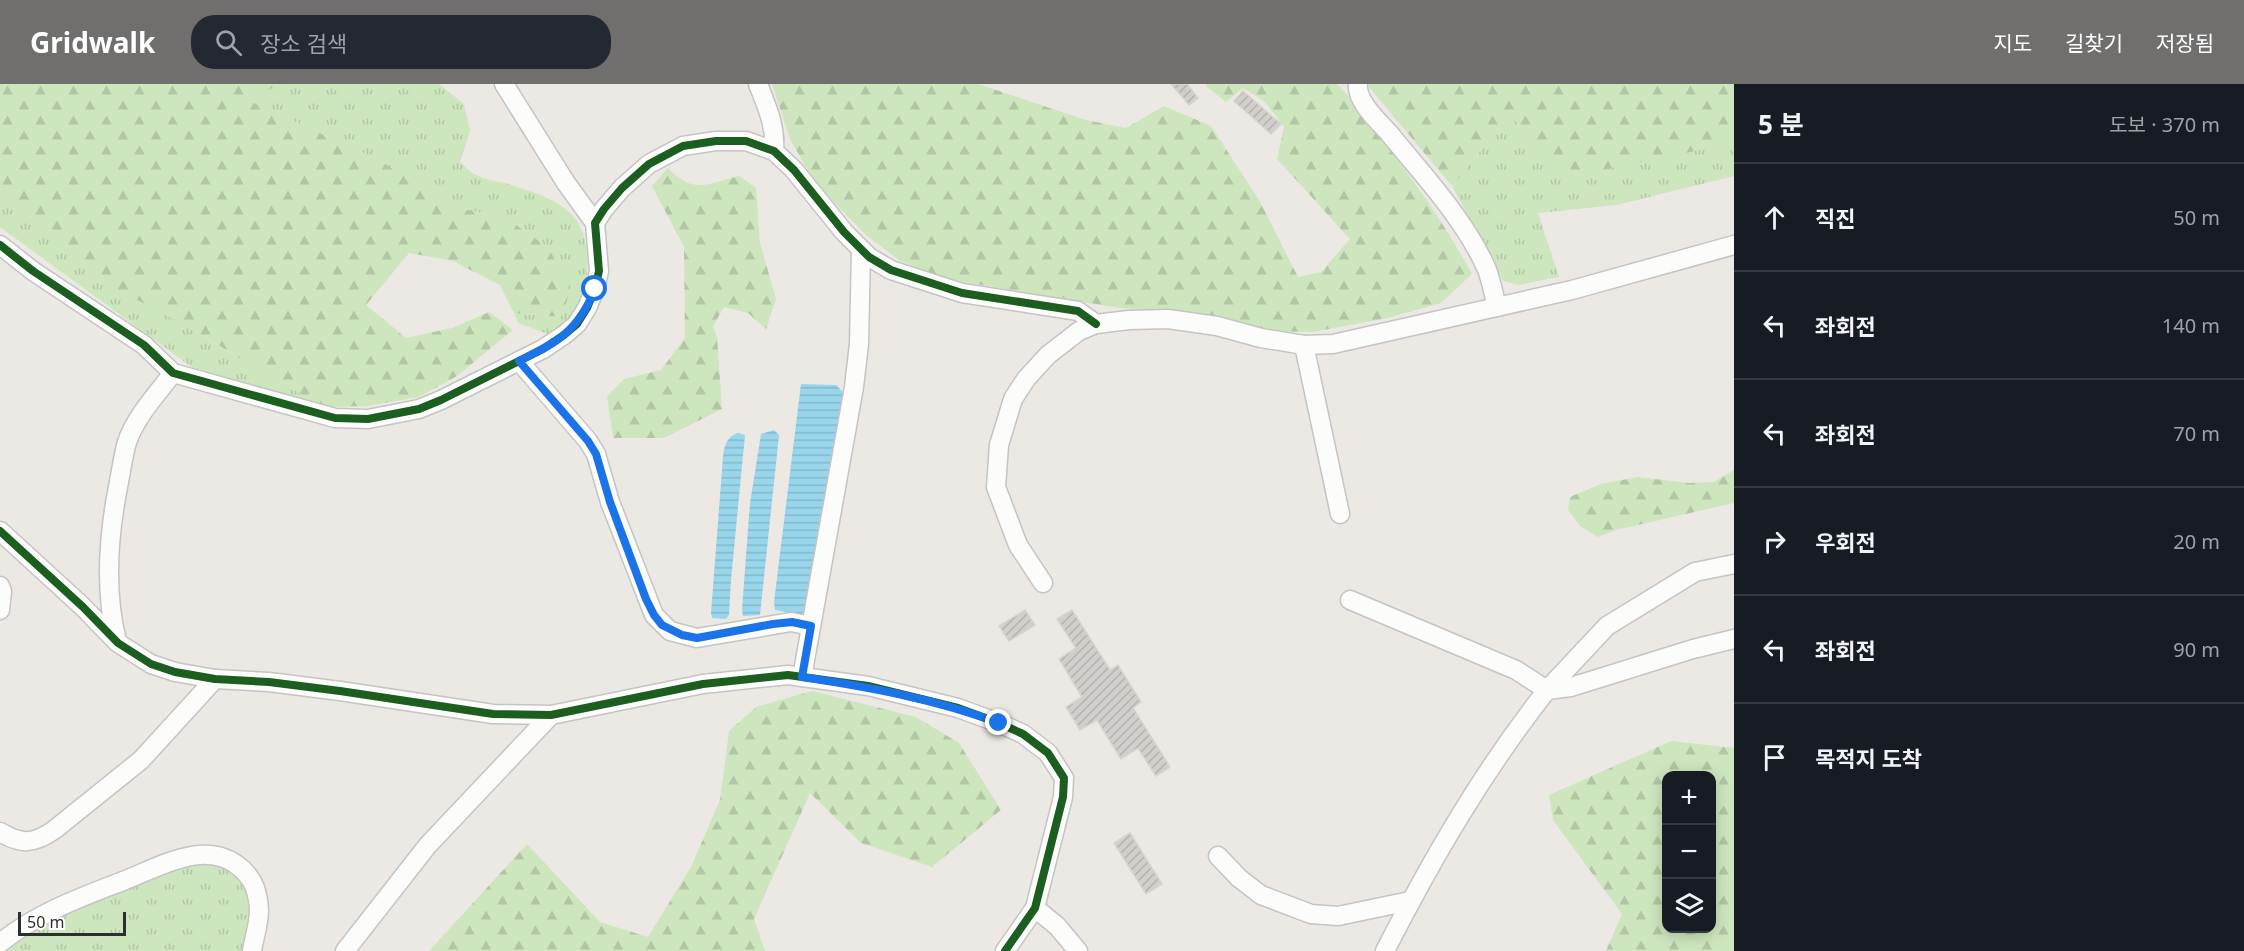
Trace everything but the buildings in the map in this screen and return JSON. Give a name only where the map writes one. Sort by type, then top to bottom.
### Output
[{"type":"street","points":[[0,246],[33,271],[144,345],[173,373],[335,418],[368,418],[419,409],[543,349],[564,335],[577,324],[595,289],[599,271],[595,224],[566,183],[504,84]]},
{"type":"street","points":[[758,84],[773,121],[774,151]]},
{"type":"street","points":[[1356,85],[1368,108],[1469,235],[1485,265],[1497,307]]},
{"type":"street","points":[[595,224],[604,209],[628,182],[649,164],[683,146],[716,141],[746,141],[774,151],[794,170],[843,232],[869,257],[891,270],[962,293],[1078,312],[1096,324]]},
{"type":"street","points":[[1043,583],[1018,544],[996,487],[999,445],[1013,399],[1026,379],[1048,355],[1079,331],[1096,324],[1168,319],[1216,326],[1261,338],[1304,345],[1333,344],[1572,290],[1734,245]]},
{"type":"street","points":[[802,677],[854,387],[859,344],[861,250]]},
{"type":"street","points":[[1304,345],[1340,514]]},
{"type":"street","points":[[519,361],[588,441],[596,454],[610,502],[646,599],[662,625],[682,635],[697,638],[782,623],[792,622],[811,626]]},
{"type":"street","points":[[118,643],[111,618],[108,552],[122,468],[128,441],[138,419],[173,373]]},
{"type":"street","points":[[0,531],[83,607],[118,643],[151,664],[175,672],[215,679],[268,682],[493,714],[551,715],[703,684],[788,675],[868,687],[958,708],[1023,734],[1048,753],[1064,778],[1064,797],[1035,908],[1005,951]]},
{"type":"street","points":[[1385,951],[1410,901],[1468,800],[1512,734],[1547,690],[1607,626],[1695,572],[1734,564]]},
{"type":"street","points":[[0,586],[2,591],[0,610]]},
{"type":"street","points":[[1350,600],[1516,670],[1547,690],[1571,687],[1693,649],[1734,639]]},
{"type":"street","points":[[0,832],[10,838],[30,842],[41,839],[54,830],[141,760],[215,679]]},
{"type":"street","points":[[345,951],[428,845],[551,715]]},
{"type":"street","points":[[0,943],[16,930],[64,903],[175,861],[198,854],[211,854],[235,863],[245,872],[257,889],[259,912],[252,951]]},
{"type":"street","points":[[1218,856],[1239,878],[1261,895],[1311,914],[1338,916],[1410,901]]},
{"type":"street","points":[[1035,908],[1057,926],[1078,951]]},
{"type":"green space","points":[[0,84],[286,84],[275,86],[252,102],[379,160],[453,206],[509,220],[549,248],[570,292],[561,317],[514,313],[500,285],[453,261],[409,253],[366,305],[406,338],[452,328],[489,312],[513,330],[457,376],[419,397],[367,406],[325,407],[195,331],[104,282],[44,228],[0,194]]},
{"type":"green space","points":[[286,84],[439,84],[464,104],[470,131],[460,162],[470,171],[485,179],[524,189],[555,202],[577,221],[584,235],[587,252],[586,285],[578,310],[566,322],[548,334],[518,323],[514,313],[561,317],[549,248],[509,220],[453,206],[379,160],[252,102],[275,86]]},
{"type":"green space","points":[[772,84],[978,84],[1086,120],[1126,128],[1164,106],[1211,126],[1259,200],[1298,277],[1321,272],[1350,239],[1277,159],[1284,127],[1264,101],[1243,88],[1226,102],[1206,86],[1207,84],[1337,84],[1363,113],[1409,176],[1442,224],[1472,274],[1441,303],[1387,318],[1313,332],[1263,331],[1172,311],[1120,308],[946,279],[899,260],[866,235],[815,183],[790,139]]},
{"type":"green space","points":[[1370,84],[1734,84],[1734,143],[1568,177],[1539,151],[1510,114],[1452,186],[1368,86]]},
{"type":"green space","points":[[1510,114],[1539,151],[1692,151],[1734,143],[1734,176],[1617,205],[1538,213],[1559,277],[1518,285],[1503,281],[1452,186]]},
{"type":"green space","points":[[668,168],[686,182],[694,185],[709,184],[739,176],[756,188],[760,243],[776,299],[766,329],[748,313],[724,307],[713,326],[717,337],[722,409],[664,438],[613,438],[607,396],[624,379],[661,370],[685,338],[684,247],[652,186]]},
{"type":"green space","points":[[0,194],[77,252],[158,307],[240,359],[325,407],[253,388],[193,368],[0,227]]},
{"type":"green space","points":[[1734,470],[1734,503],[1616,530],[1598,537],[1580,526],[1568,510],[1570,497],[1601,484],[1638,477],[1689,483],[1714,482]]},
{"type":"green space","points":[[812,691],[916,717],[959,743],[1001,810],[932,867],[861,843],[810,793],[754,919],[765,951],[429,951],[527,844],[600,922],[648,937],[691,867],[720,800],[729,731],[756,707]]},
{"type":"green space","points":[[1671,741],[1734,748],[1734,951],[1606,951],[1622,914],[1553,820],[1549,795]]},
{"type":"green space","points":[[209,859],[239,873],[253,902],[248,951],[0,951],[26,929],[180,865]]},
{"type":"water","points":[[801,384],[836,385],[843,392],[807,610],[800,615],[775,610],[774,602]]},
{"type":"water","points":[[774,430],[779,435],[760,615],[743,616],[750,503],[761,434]]},
{"type":"water","points":[[738,433],[745,435],[729,615],[726,619],[712,618],[723,453],[729,439]]},
{"type":"cycle path","points":[[0,245],[33,271],[144,345],[173,373],[335,418],[368,419],[419,409],[441,400],[543,349],[564,335],[577,324],[595,289],[599,271],[595,223],[622,188],[649,164],[683,146],[716,141],[746,141],[774,151],[794,170],[844,232],[869,257],[891,270],[962,293],[1078,311],[1096,324]]},
{"type":"cycle path","points":[[0,531],[83,607],[118,643],[151,664],[175,672],[215,679],[269,682],[340,691],[493,714],[551,715],[703,684],[788,675],[868,686],[958,708],[999,723],[1023,734],[1048,753],[1064,778],[1063,797],[1035,908],[1005,951]]},
{"type":"route","points":[[595,289],[577,324],[543,349],[519,361],[588,441],[596,454],[610,502],[646,599],[662,625],[670,631],[697,638],[773,624],[792,622],[811,626],[802,677],[868,687],[958,708],[999,723]]}]
